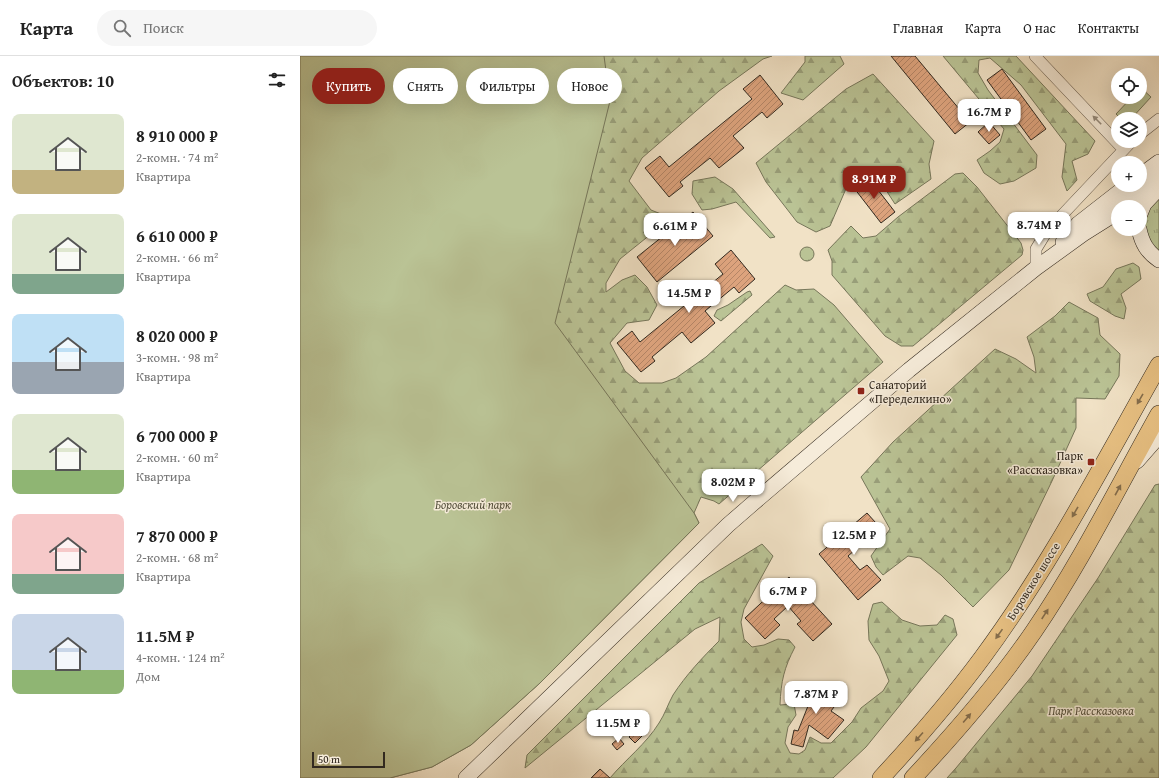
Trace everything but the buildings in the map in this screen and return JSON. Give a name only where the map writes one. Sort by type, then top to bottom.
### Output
[{"type":"main road","name":"Боровское шоссе","points":[[881,778],[932,722],[1005,626],[1042,569],[1159,365]]},
{"type":"main road","points":[[912,778],[946,743],[971,714],[1034,631],[1082,555],[1159,414]]},
{"type":"street","points":[[1035,56],[1123,149],[1046,231],[1036,249],[1036,268]]},
{"type":"street","points":[[1147,128],[1159,119]]},
{"type":"street","points":[[1147,171],[1159,162]]},
{"type":"street","points":[[1060,245],[1137,194],[1159,177]]},
{"type":"street","points":[[1138,200],[1159,187]]},
{"type":"street","points":[[1147,201],[1159,187]]},
{"type":"street","points":[[1036,268],[1060,245],[1078,224],[1119,192]]},
{"type":"street","points":[[466,778],[728,525],[909,370],[1036,268],[1083,234],[1111,216]]},
{"type":"street","points":[[1141,236],[1145,247],[1159,260]]},
{"type":"street","points":[[1130,469],[1159,436]]},
{"type":"green space","name":"Боровский парк","points":[[300,56],[772,56],[763,59],[719,91],[642,158],[629,181],[651,210],[661,214],[656,230],[620,259],[606,283],[606,292],[622,280],[635,275],[647,287],[657,305],[649,320],[627,323],[610,343],[625,371],[639,383],[662,383],[676,378],[706,357],[785,285],[796,290],[814,289],[834,305],[883,362],[719,504],[701,497],[694,513],[699,523],[540,683],[471,745],[432,767],[390,778],[300,778]]},
{"type":"green space","name":"Боровский парк","points":[[300,56],[604,56],[606,68],[557,68],[557,104],[609,104],[555,323],[694,513],[699,523],[540,683],[471,745],[432,767],[390,778],[300,778]]},
{"type":"green space","points":[[805,56],[840,56],[844,64],[803,100],[781,93],[805,62]]},
{"type":"green space","points":[[943,56],[1016,56],[1095,141],[1088,154],[1072,161],[1077,180],[1067,191],[1062,177],[1066,144],[1021,85],[990,58],[979,60],[978,73],[988,90],[1037,155],[1036,168],[1014,181],[1000,184],[984,173],[977,160],[1000,142],[1004,129]]},
{"type":"green space","points":[[873,74],[934,141],[929,164],[931,179],[895,204],[874,175],[860,175],[848,184],[830,226],[816,232],[797,222],[766,182],[756,163],[846,89]]},
{"type":"green space","points":[[1147,93],[1151,97],[1147,101]]},
{"type":"green space","points":[[1125,104],[1145,104],[1137,112],[1118,112]]},
{"type":"green space","points":[[963,173],[977,187],[1021,243],[1023,250],[1022,255],[913,346],[901,346],[885,336],[832,275],[832,261],[828,250],[851,226],[863,238],[876,236],[898,217],[955,174]]},
{"type":"green space","points":[[715,177],[733,189],[775,237],[770,238],[736,202],[712,209],[702,210],[692,194],[693,181]]},
{"type":"green space","points":[[1159,194],[1159,253],[1147,234],[1147,215]]},
{"type":"green space","points":[[804,247],[810,247],[814,251],[814,257],[810,261],[804,261],[800,257],[800,251]]},
{"type":"green space","points":[[1133,263],[1139,267],[1141,279],[1121,294],[1126,308],[1124,319],[1115,316],[1090,301],[1087,294],[1103,287],[1116,269]]},
{"type":"green space","points":[[750,291],[752,295],[721,321],[714,316],[717,310]]},
{"type":"green space","points":[[1069,302],[1098,318],[1100,335],[1120,354],[1119,376],[1105,399],[1076,398],[1076,428],[1009,570],[973,607],[941,575],[920,558],[908,556],[883,575],[876,567],[871,556],[890,529],[861,477],[893,442],[995,349],[1016,359],[1036,373],[1034,357],[1027,337],[1055,316]]},
{"type":"green space","name":"Парк Рассказовка","points":[[1159,484],[1159,778],[947,778],[1032,676],[1098,578],[1155,485]]},
{"type":"green space","points":[[762,544],[773,556],[744,609],[741,622],[744,639],[752,647],[764,645],[778,639],[789,640],[795,647],[784,675],[780,705],[794,704],[796,715],[788,727],[785,743],[790,753],[799,754],[805,750],[810,737],[821,743],[831,743],[852,722],[861,708],[883,691],[889,681],[879,656],[869,640],[868,621],[873,604],[882,602],[902,620],[920,626],[937,625],[945,615],[953,619],[957,635],[866,747],[833,778],[610,778],[654,731],[673,695],[683,681],[719,641],[720,617],[695,629],[525,768],[527,755],[699,583]]},
{"type":"place","name":"Санаторий «Переделкино»","points":[[861,391]]},
{"type":"place","name":"Парк «Рассказовка»","points":[[1091,462]]}]
